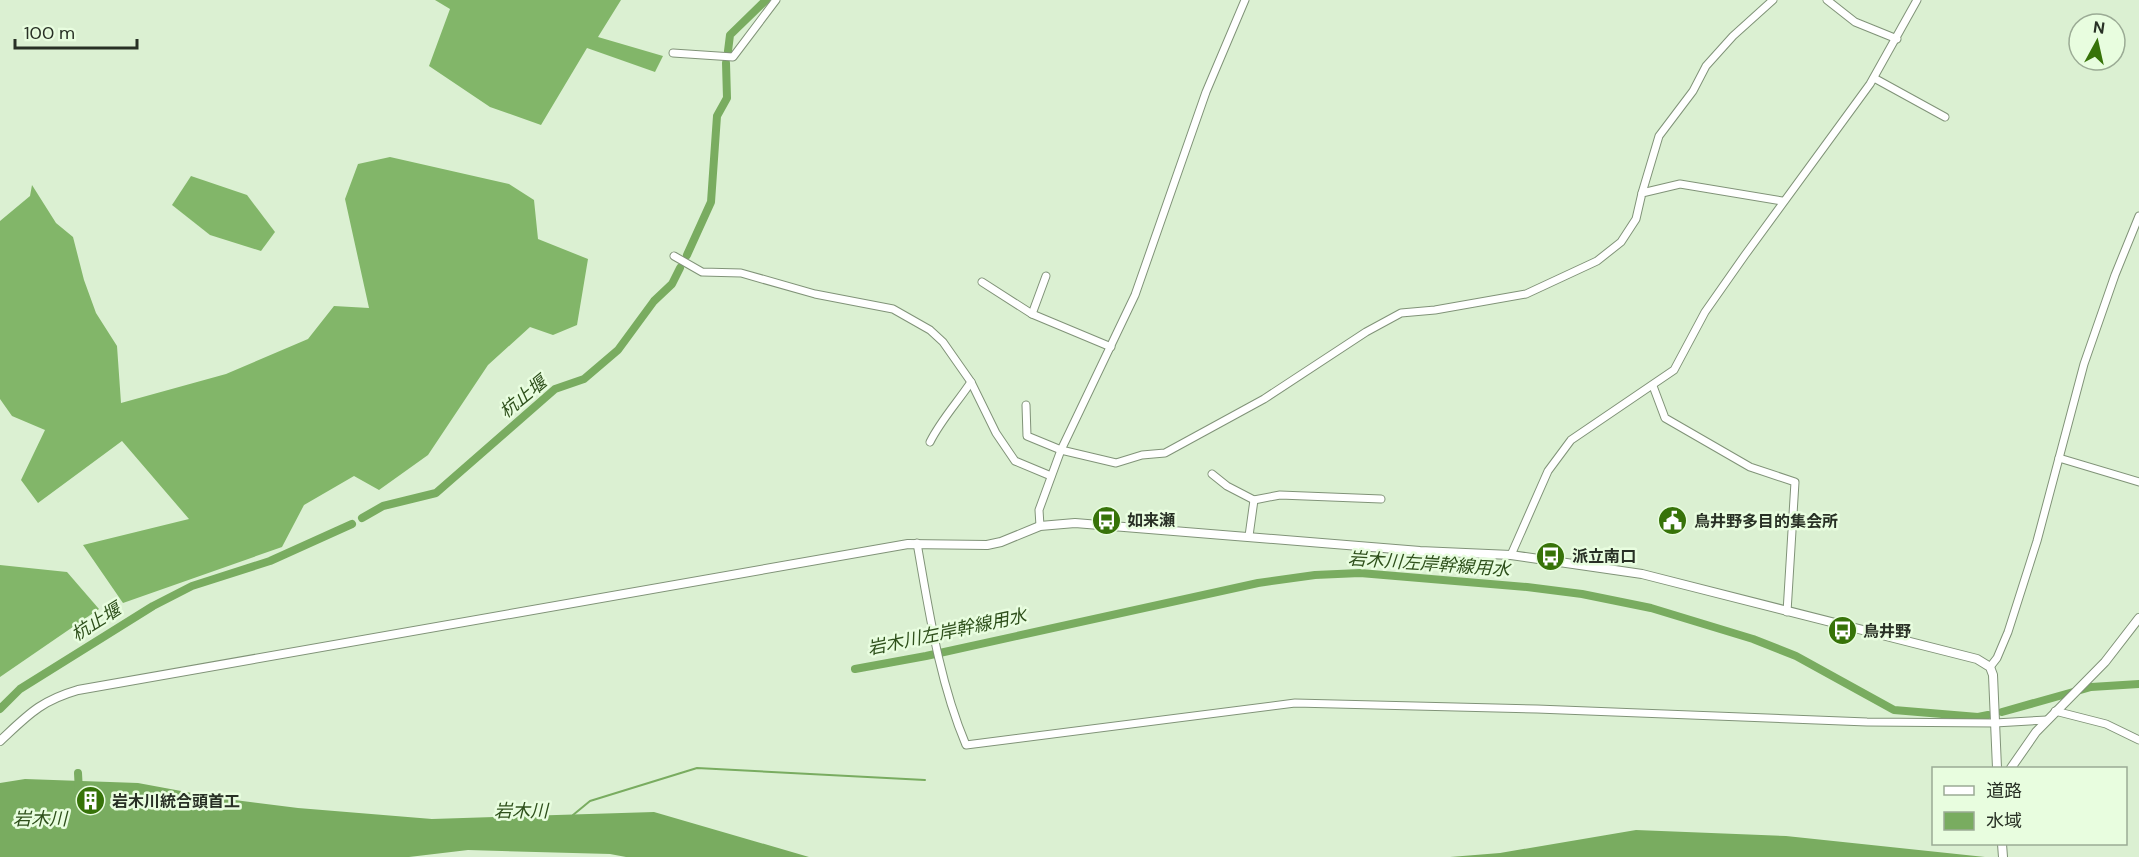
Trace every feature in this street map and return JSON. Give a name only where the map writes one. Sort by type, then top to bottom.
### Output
[{"type":"street","points":[[673,53],[733,57],[776,0]]},
{"type":"street","points":[[1040,526],[1039,510],[1061,450],[1152,253],[1206,92],[1231,39],[1245,0]]},
{"type":"street","points":[[1026,405],[1027,436],[1061,450],[1116,463],[1142,455],[1165,453],[1264,399],[1366,332],[1401,313],[1435,310],[1533,291],[1611,252],[1636,219],[1659,136],[1693,91],[1706,66],[1773,0]]},
{"type":"street","points":[[1827,0],[1855,22],[1897,39]]},
{"type":"street","points":[[1511,555],[1548,471],[1571,440],[1674,370],[1705,312],[1782,201],[1874,78],[1917,0]]},
{"type":"street","points":[[1874,78],[1945,117]]},
{"type":"street","points":[[1642,193],[1680,184],[1782,201]]},
{"type":"street","points":[[1990,667],[1997,658],[2008,632],[2095,333],[2139,216]]},
{"type":"street","points":[[674,256],[702,273],[741,273],[815,294],[893,309],[930,330],[943,342],[971,382],[996,433],[1015,461],[1051,476]]},
{"type":"street","points":[[1032,314],[1046,276]]},
{"type":"street","points":[[982,282],[1032,314],[1111,346]]},
{"type":"street","points":[[930,442],[942,418],[958,403],[971,382]]},
{"type":"street","points":[[1653,386],[1665,418],[1750,467],[1795,482],[1787,612]]},
{"type":"street","points":[[2059,458],[2139,482]]},
{"type":"street","points":[[1212,474],[1227,486],[1254,500],[1280,495],[1381,499]]},
{"type":"street","points":[[1249,536],[1254,500]]},
{"type":"street","points":[[0,741],[51,698],[78,690],[917,543],[987,545],[1040,526],[1074,524],[1420,551],[1511,555],[1642,574],[1977,659],[1990,667],[1994,686],[1997,767]]},
{"type":"street","points":[[917,543],[936,646],[954,718],[966,745],[970,746],[1295,703],[1537,709],[1867,723],[1995,723],[2047,720]]},
{"type":"street","points":[[2012,767],[2026,744],[2055,711],[2105,662],[2139,618]]},
{"type":"street","points":[[2055,711],[2106,724],[2139,740]]},
{"type":"shaded area","points":[[435,0],[621,0],[598,37],[663,56],[655,72],[587,48],[541,125],[490,107],[429,66],[450,9]]},
{"type":"shaded area","points":[[390,157],[509,184],[534,200],[538,239],[588,259],[577,325],[553,335],[530,327],[488,365],[428,455],[379,490],[354,476],[304,505],[282,547],[123,603],[83,545],[189,519],[122,441],[38,503],[21,480],[45,430],[12,416],[0,399],[0,221],[30,196],[32,185],[56,223],[73,237],[84,280],[96,313],[117,346],[121,403],[226,374],[308,339],[334,306],[369,308],[345,199],[358,164]]},
{"type":"shaded area","points":[[191,176],[247,195],[275,232],[261,251],[210,235],[172,205]]},
{"type":"shaded area","points":[[0,565],[67,572],[99,609],[0,677]]},
{"type":"water","name":"岩木川","points":[[25,779],[138,783],[219,798],[298,808],[432,819],[654,812],[809,857],[626,857],[610,854],[468,850],[409,857],[0,857],[0,783]]},
{"type":"water","points":[[1636,830],[1786,836],[1985,857],[1450,857],[1500,853]]},
{"type":"waterway","name":"杭止堰","points":[[728,51],[730,35],[766,0]]},
{"type":"waterway","name":"杭止堰","points":[[687,255],[711,202],[717,116],[727,98],[726,63]]},
{"type":"waterway","name":"杭止堰","points":[[362,518],[383,506],[436,493],[555,389],[584,379],[618,350],[654,301],[672,284],[680,268]]},
{"type":"waterway","name":"杭止堰","points":[[0,709],[20,689],[153,606],[192,586],[270,561],[352,524]]},
{"type":"waterway","name":"岩木川左岸幹線用水","points":[[855,669],[926,656],[1258,583],[1315,575],[1360,573],[1527,587],[1582,594],[1651,608],[1753,639],[1796,656],[1894,710],[1978,717],[1988,715]]},
{"type":"waterway","name":"岩木川左岸幹線用水","points":[[2002,712],[2091,687],[2139,684]]},
{"type":"waterway","points":[[573,815],[590,801],[697,768],[925,780]]},
{"type":"waterway","name":"岩木川左岸幹線用水","points":[[78,773],[79,792]]},
{"type":"place","name":"如来瀬","points":[[1106,520]]},
{"type":"place","name":"鳥井野多目的集会所","points":[[1673,521]]},
{"type":"place","name":"派立南口","points":[[1551,556]]},
{"type":"place","name":"鳥井野","points":[[1842,631]]},
{"type":"place","name":"岩木川統合頭首工","points":[[91,801]]}]
